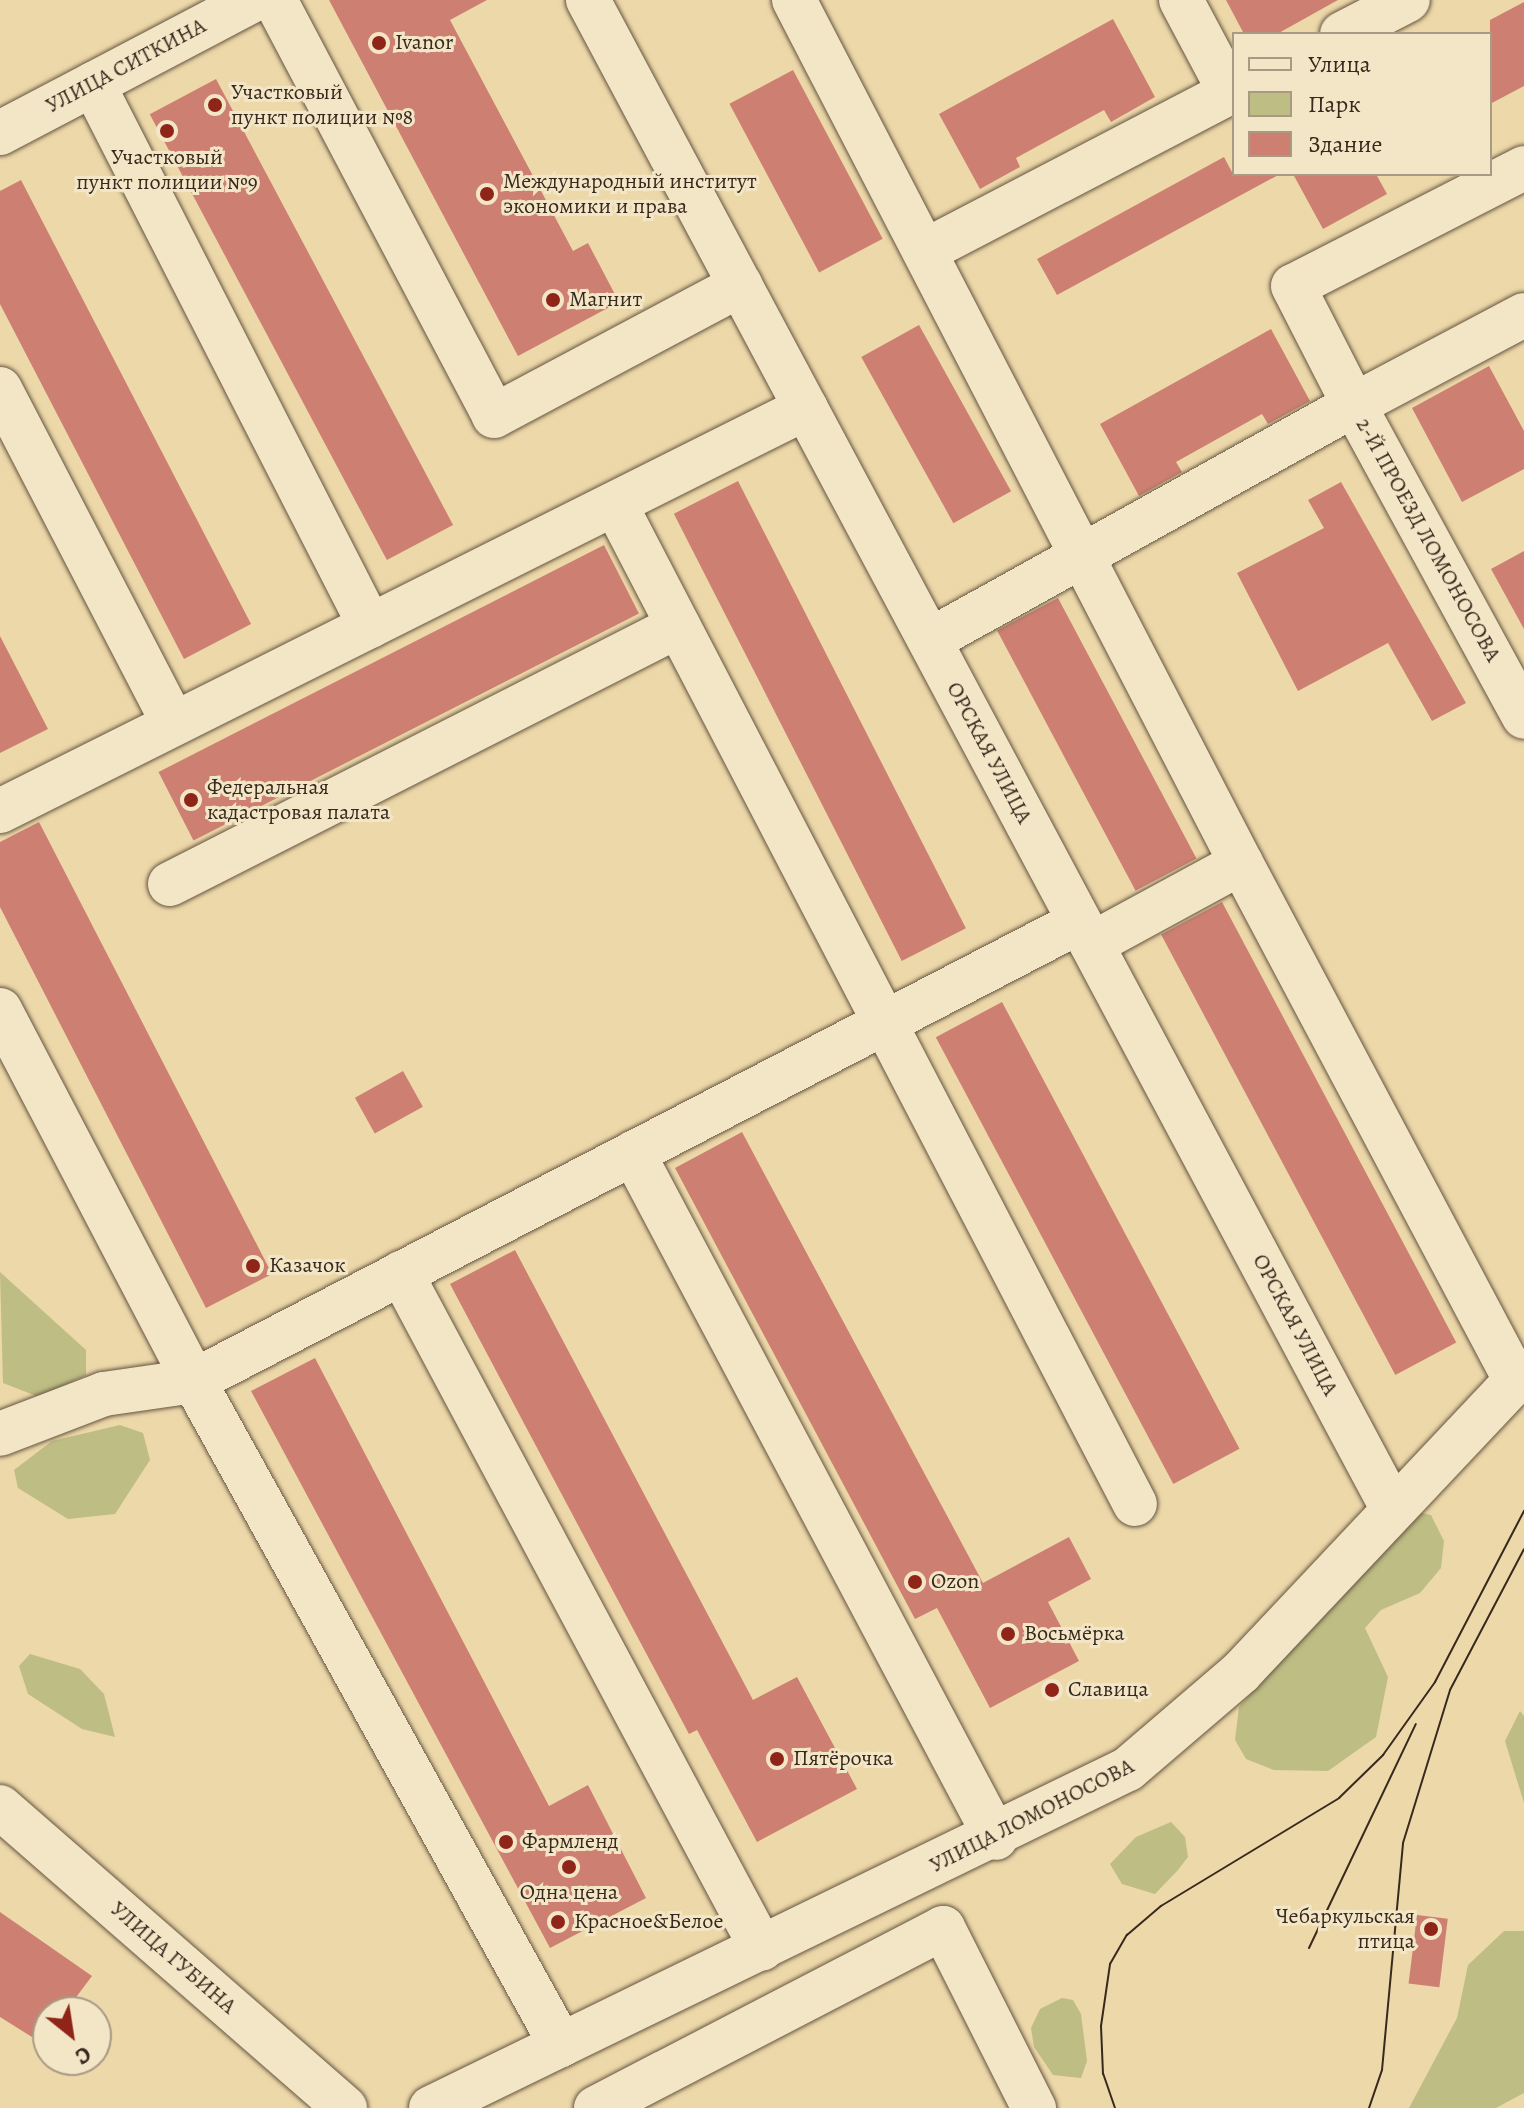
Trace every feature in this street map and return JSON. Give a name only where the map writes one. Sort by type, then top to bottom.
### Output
[{"type":"street","name":"УЛИЦА СИТКИНА","points":[[0,133],[253,0]]},
{"type":"street","points":[[275,0],[494,416],[740,285]]},
{"type":"street","name":"ОРСКАЯ УЛИЦА","points":[[588,0],[1391,1506]]},
{"type":"street","points":[[794,0],[1241,863],[1520,1376]]},
{"type":"street","points":[[925,251],[1232,91],[1181,0]]},
{"type":"street","points":[[1346,32],[1408,0]]},
{"type":"street","points":[[93,84],[370,626]]},
{"type":"street","name":"2-Й ПРОЕЗД ЛОМОНОСОВА","points":[[1524,168],[1293,286],[1354,405],[1524,717]]},
{"type":"street","points":[[930,640],[1083,559],[1354,405],[1524,315]]},
{"type":"street","points":[[0,389],[174,724]]},
{"type":"street","points":[[0,811],[806,408]]},
{"type":"street","points":[[615,504],[1135,1504]]},
{"type":"street","points":[[170,884],[678,626]]},
{"type":"street","points":[[0,1434],[104,1394],[194,1381],[884,1023],[1241,863]]},
{"type":"street","points":[[0,1010],[194,1381],[561,2045]]},
{"type":"street","points":[[633,1153],[996,1838]]},
{"type":"street","points":[[401,1273],[762,1949]]},
{"type":"street","name":"УЛИЦА ЛОМОНОСОВА","points":[[431,2108],[996,1838],[1128,1769],[1178,1732],[1391,1506],[1520,1376]]},
{"type":"street","name":"УЛИЦА ГУБИНА","points":[[0,1807],[345,2108]]},
{"type":"street","points":[[596,2108],[943,1928],[1034,2108]]},
{"type":"green space","points":[[0,1272],[86,1350],[86,1375],[39,1397],[3,1383]]},
{"type":"green space","points":[[120,1425],[143,1433],[150,1460],[115,1514],[68,1519],[18,1488],[14,1470],[52,1441]]},
{"type":"green space","points":[[1412,1511],[1431,1515],[1444,1541],[1441,1568],[1420,1593],[1381,1610],[1365,1628],[1388,1677],[1376,1737],[1328,1771],[1274,1770],[1246,1759],[1235,1740],[1239,1707]]},
{"type":"green space","points":[[30,1654],[80,1669],[104,1694],[115,1737],[82,1729],[28,1694],[19,1666]]},
{"type":"green space","points":[[1520,1711],[1524,1716],[1524,1803],[1505,1741]]},
{"type":"green space","points":[[1171,1822],[1185,1837],[1188,1857],[1178,1870],[1155,1894],[1122,1884],[1110,1864],[1136,1837]]},
{"type":"green space","points":[[1504,1931],[1524,1931],[1524,2093],[1496,2108],[1409,2108],[1457,2018],[1468,1965]]},
{"type":"green space","points":[[1062,1998],[1073,2000],[1081,2014],[1087,2061],[1081,2078],[1053,2075],[1034,2047],[1031,2028],[1040,2009]]},
{"type":"building","name":"Международный институт экономики и права","points":[[329,0],[487,0],[450,20],[573,251],[588,243],[619,302],[518,356]]},
{"type":"building","points":[[1226,0],[1338,0],[1281,32],[1243,32]]},
{"type":"building","points":[[1524,2],[1524,86],[1492,103],[1492,32],[1490,20]]},
{"type":"building","points":[[1113,19],[1155,97],[1111,122],[1104,110],[1016,158],[1020,167],[980,189],[939,114]]},
{"type":"building","points":[[793,70],[883,239],[819,272],[729,104]]},
{"type":"building","points":[[216,79],[453,525],[387,560],[150,114]]},
{"type":"building","points":[[1224,157],[1232,176],[1276,176],[1057,295],[1037,259]]},
{"type":"building","points":[[1294,176],[1377,176],[1387,194],[1323,229]]},
{"type":"building","points":[[21,180],[251,624],[184,659],[0,304],[0,191]]},
{"type":"building","points":[[919,325],[1011,491],[953,523],[861,357]]},
{"type":"building","points":[[1271,329],[1310,401],[1268,424],[1262,414],[1176,462],[1182,472],[1139,496],[1100,424]]},
{"type":"building","points":[[1489,366],[1524,431],[1524,469],[1462,502],[1412,408]]},
{"type":"building","points":[[738,481],[966,928],[902,961],[674,514]]},
{"type":"building","points":[[1341,482],[1466,703],[1432,721],[1388,643],[1298,691],[1237,573],[1324,528],[1308,500]]},
{"type":"building","points":[[604,545],[639,614],[193,841],[158,772]]},
{"type":"building","points":[[1524,551],[1524,629],[1491,569]]},
{"type":"building","points":[[1058,598],[1196,858],[1136,891],[997,630]]},
{"type":"building","points":[[0,636],[48,729],[0,753]]},
{"type":"building","points":[[39,822],[272,1274],[206,1308],[0,907],[0,842]]},
{"type":"building","points":[[1222,902],[1456,1343],[1395,1375],[1161,934]]},
{"type":"building","points":[[1002,1002],[1240,1449],[1173,1484],[936,1037]]},
{"type":"building","points":[[403,1071],[423,1107],[375,1134],[355,1098]]},
{"type":"building","points":[[742,1132],[983,1583],[1069,1537],[1091,1579],[1048,1602],[1079,1661],[990,1708],[937,1608],[915,1619],[675,1168]]},
{"type":"building","points":[[515,1250],[753,1700],[797,1677],[857,1789],[757,1842],[697,1730],[689,1734],[450,1284]]},
{"type":"building","points":[[315,1358],[549,1806],[588,1785],[646,1898],[550,1948],[251,1391]]},
{"type":"building","points":[[0,1912],[92,1976],[77,1996],[32,1996],[32,2037],[0,2017]]},
{"type":"building","points":[[1417,1915],[1448,1919],[1439,1987],[1409,1983]]},
{"type":"tram line","points":[[1115,2108],[1103,2074],[1101,2026],[1110,1964],[1127,1935],[1161,1906],[1339,1798],[1383,1755],[1435,1682],[1524,1511]]},
{"type":"tram line","points":[[1369,2108],[1382,2070],[1403,1843],[1450,1690],[1524,1549]]},
{"type":"tram line","points":[[1309,1948],[1416,1724]]},
{"type":"place","name":"Ivanor","points":[[379,43]]},
{"type":"place","name":"Участковый пункт полиции №8","points":[[215,105]]},
{"type":"place","name":"Участковый пункт полиции №9","points":[[167,131]]},
{"type":"place","name":"Международный институт экономики и права","points":[[487,194]]},
{"type":"place","name":"Магнит","points":[[553,300]]},
{"type":"place","name":"Федеральная кадастровая палата","points":[[191,800]]},
{"type":"place","name":"Казачок","points":[[253,1266]]},
{"type":"place","name":"Ozon","points":[[915,1582]]},
{"type":"place","name":"Восьмёрка","points":[[1008,1634]]},
{"type":"place","name":"Славица","points":[[1052,1690]]},
{"type":"place","name":"Пятёрочка","points":[[777,1759]]},
{"type":"place","name":"Фармленд","points":[[506,1842]]},
{"type":"place","name":"Одна цена","points":[[569,1867]]},
{"type":"place","name":"Красное&Белое","points":[[558,1922]]},
{"type":"place","name":"Чебаркульская птица","points":[[1431,1929]]}]
